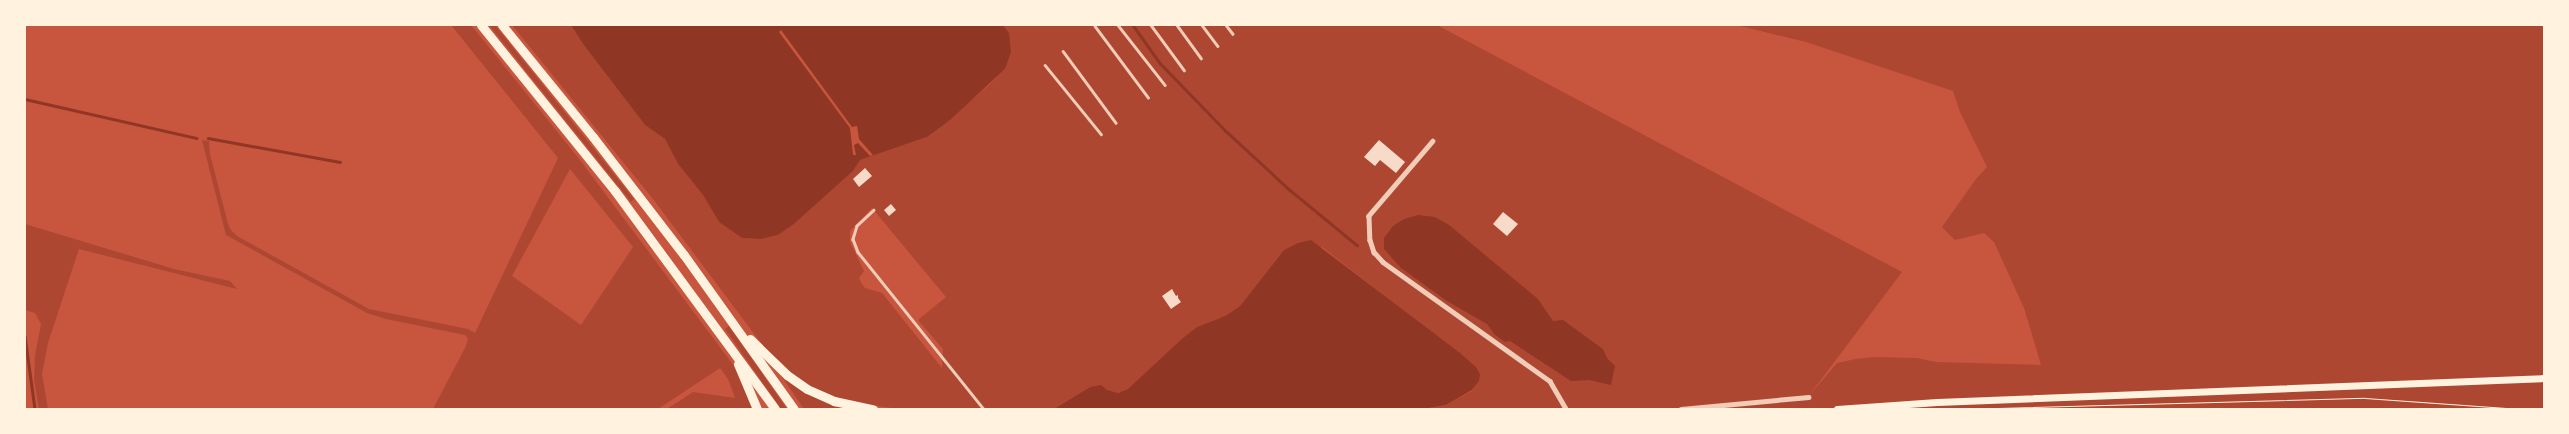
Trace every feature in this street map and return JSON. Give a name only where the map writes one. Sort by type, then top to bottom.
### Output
[{"type":"highway","points":[[482,25],[615,191],[733,349],[775,409]]},
{"type":"highway","points":[[502,25],[598,144],[733,322],[794,409]]},
{"type":"highway","points":[[733,322],[777,366],[801,386],[834,401],[873,409]]},
{"type":"highway","points":[[733,349],[757,409]]},
{"type":"main road","points":[[1837,409],[1946,401],[2544,378]]},
{"type":"street","points":[[1433,141],[1369,216],[1370,240],[1374,252],[1383,262],[1550,381],[1566,409]]},
{"type":"street","points":[[1681,409],[1808,397]]},
{"type":"lane","points":[[1118,25],[1166,85]]},
{"type":"lane","points":[[1151,25],[1184,70]]},
{"type":"lane","points":[[1177,25],[1201,58]]},
{"type":"lane","points":[[1202,25],[1218,46]]},
{"type":"lane","points":[[1226,25],[1233,34]]},
{"type":"lane","points":[[1095,26],[1148,97]]},
{"type":"lane","points":[[1063,51],[1116,123]]},
{"type":"lane","points":[[1045,65],[1101,134]]},
{"type":"lane","points":[[874,210],[857,226],[853,239],[858,252],[984,409]]},
{"type":"path","points":[[1997,408],[2365,398],[2517,409]]},
{"type":"shaded area","points":[[451,25],[471,25],[580,160],[731,362],[739,375],[752,409],[667,409],[693,392],[735,398],[728,379],[720,368],[658,409],[433,409],[466,346],[468,339],[465,335],[386,319],[367,313],[226,235],[202,140],[209,141],[210,154],[228,224],[237,236],[369,309],[468,329],[475,333],[558,158]],"holes":[[[570,169],[633,247],[581,325],[512,276]]]},
{"type":"shaded area","points":[[489,25],[495,25],[634,199],[631,202]]},
{"type":"shaded area","points":[[512,25],[571,25],[583,44],[645,125],[665,139],[678,164],[703,195],[719,222],[742,238],[761,239],[778,235],[794,224],[853,171],[860,160],[927,137],[988,86],[1005,69],[1009,33],[1003,25],[1437,25],[1902,272],[1808,397],[1837,363],[1856,359],[1875,357],[1917,358],[1936,362],[2041,365],[2024,308],[1994,242],[1984,233],[1955,240],[1942,227],[1976,179],[1987,167],[1960,112],[1953,91],[1806,42],[1736,25],[2544,25],[2544,409],[1422,409],[1446,405],[1472,391],[1479,381],[1476,367],[1322,247],[1284,250],[1240,306],[1225,316],[1197,327],[1184,337],[1147,374],[1128,389],[1118,393],[1090,387],[1054,409],[898,409],[845,401],[810,386],[785,369],[764,347],[653,199]],"holes":[[[872,208],[946,297],[918,320],[943,349],[942,368],[882,293],[865,288],[862,284],[859,278],[864,271],[850,242],[850,231]]]},
{"type":"shaded area","points":[[571,25],[1003,25],[1009,33],[1011,52],[1005,69],[950,120],[927,137],[860,160],[853,171],[794,224],[778,235],[761,239],[742,238],[719,222],[703,195],[678,164],[665,139],[645,125],[583,44]]},
{"type":"shaded area","points":[[1418,215],[1435,217],[1449,225],[1538,299],[1553,321],[1563,320],[1603,349],[1607,358],[1615,366],[1611,385],[1589,380],[1571,381],[1510,341],[1505,342],[1494,334],[1487,324],[1447,301],[1401,268],[1384,249],[1384,238],[1393,226],[1404,219]]},
{"type":"shaded area","points":[[25,224],[174,269],[230,281],[237,289],[79,249],[48,343],[42,374],[48,409],[39,409],[34,380],[35,355],[41,324],[35,313],[25,310]]},
{"type":"shaded area","points":[[1311,240],[1476,367],[1480,374],[1479,381],[1472,390],[1446,405],[1422,409],[1054,409],[1090,387],[1101,385],[1107,390],[1118,393],[1128,389],[1197,327],[1225,316],[1240,306],[1284,250],[1298,243]]},
{"type":"shaded area","points":[[729,326],[787,409],[781,409],[725,329]]},
{"type":"shaded area","points":[[782,377],[823,401],[850,409],[804,409]]},
{"type":"pier","points":[[781,30],[852,127],[857,126],[859,139],[873,155],[870,156],[858,143],[854,145],[856,155],[853,155],[850,128],[779,32]]},
{"type":"building","points":[[1379,140],[1405,162],[1396,173],[1380,160],[1375,166],[1364,157]]},
{"type":"building","points":[[865,168],[872,176],[859,187],[853,179]]},
{"type":"building","points":[[891,204],[896,210],[889,216],[884,210]]},
{"type":"building","points":[[1503,212],[1518,224],[1507,236],[1493,224]]},
{"type":"building","points":[[1172,289],[1176,296],[1178,295],[1181,302],[1171,309],[1162,296]]},
{"type":"waterway","points":[[1133,25],[1160,63],[1226,131],[1290,190],[1357,245]]},
{"type":"waterway","points":[[25,99],[197,138]]},
{"type":"waterway","points":[[208,138],[340,162]]},
{"type":"waterway","points":[[25,336],[35,409]]}]
